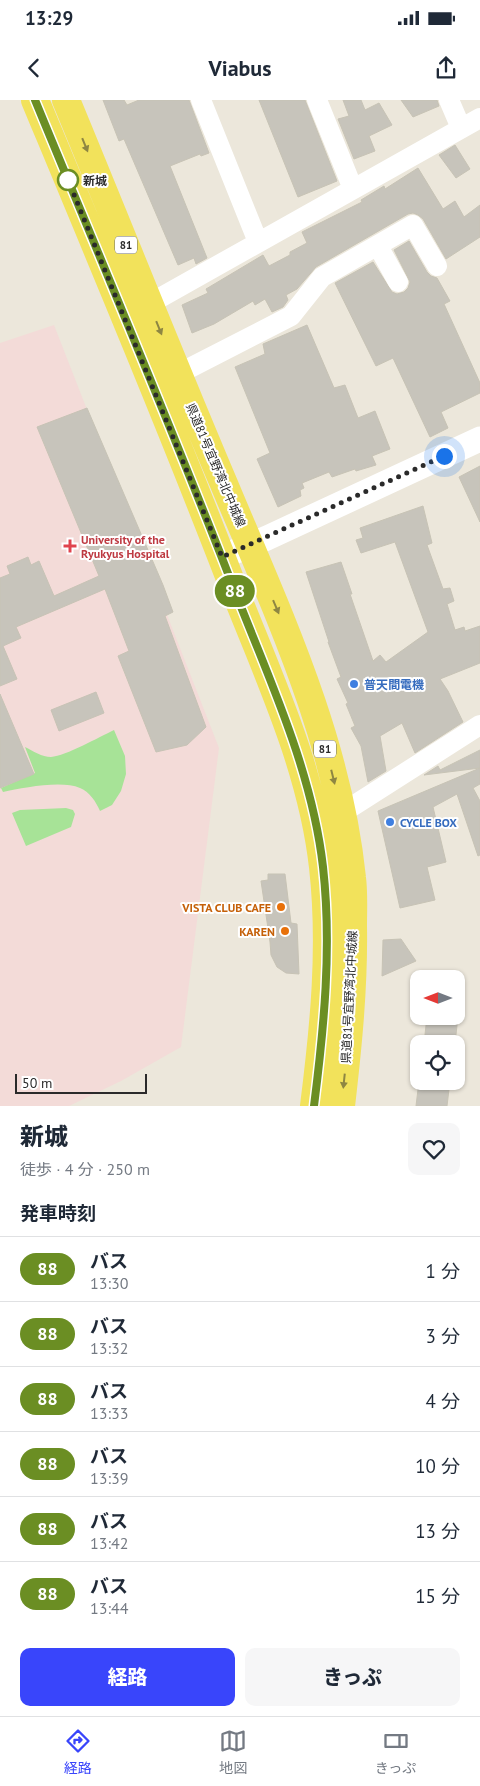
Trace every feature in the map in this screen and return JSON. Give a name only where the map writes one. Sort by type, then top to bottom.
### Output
[{"type":"main road","name":"県道81号宜野湾北中城線","points":[[35,100],[222,557],[282,713],[310,793],[323,867],[326,951],[323,1035],[314,1106]]},
{"type":"main road","name":"県道81号宜野湾北中城線","points":[[66,100],[281,619],[311,700],[329,762],[342,812],[353,879],[354,962],[341,1106]]},
{"type":"street","points":[[201,100],[258,242]]},
{"type":"street","points":[[317,100],[353,189]]},
{"type":"street","points":[[449,100],[461,128]]},
{"type":"street","points":[[149,304],[480,118]]},
{"type":"street","points":[[178,374],[291,316],[322,277],[413,225],[437,266]]},
{"type":"street","points":[[378,246],[398,282]]},
{"type":"street","points":[[222,557],[250,546],[480,439]]},
{"type":"street","points":[[342,812],[480,725]]},
{"type":"shaded area","name":"University of the Ryukyus Hospital","points":[[54,325],[219,748],[181,1047],[121,1081],[69,1106],[0,1106],[0,343]]},
{"type":"green space","points":[[114,730],[125,756],[126,774],[121,791],[112,805],[100,811],[95,801],[87,792],[72,786],[53,785],[3,792],[1,788],[35,773],[25,747],[44,756],[57,756],[74,750]]},
{"type":"green space","points":[[66,808],[73,810],[75,814],[71,827],[26,846],[12,813],[20,810]]},
{"type":"building","points":[[103,100],[124,100],[127,105],[139,100],[189,100],[209,153],[201,156],[200,154],[170,166],[207,258],[196,264],[194,258],[178,265],[124,139],[119,141]]},
{"type":"building","points":[[259,100],[305,100],[337,181],[298,197]]},
{"type":"building","points":[[343,100],[361,100],[365,110],[379,103],[392,125],[369,136],[375,151],[354,159],[338,119],[349,116]]},
{"type":"building","points":[[401,100],[437,100],[439,106],[413,117]]},
{"type":"building","points":[[455,145],[470,169],[456,178],[439,155]]},
{"type":"building","points":[[418,168],[443,209],[455,201],[464,217],[480,205],[480,237],[446,259],[423,219],[413,213],[408,214],[316,267],[297,289],[286,295],[288,300],[283,307],[272,312],[265,299],[255,305],[253,301],[214,324],[192,333],[182,305],[208,293],[206,289],[263,255],[269,266],[290,255],[290,252],[307,243],[302,232],[362,202],[361,200],[384,186],[385,189]]},
{"type":"building","points":[[409,241],[427,272],[437,278],[450,301],[444,304],[480,383],[480,393],[441,412],[448,428],[430,437],[393,358],[376,366],[335,283],[373,262],[392,292],[397,294],[404,292],[410,282],[394,250]]},
{"type":"building","points":[[307,325],[334,388],[345,385],[358,418],[375,411],[390,449],[372,456],[376,465],[356,471],[355,469],[332,477],[329,472],[302,483],[304,488],[300,490],[301,496],[278,507],[257,459],[270,453],[235,367],[265,354],[263,344]]},
{"type":"building","points":[[87,408],[173,612],[165,616],[206,727],[187,745],[156,752],[118,656],[129,651],[105,589],[16,627],[21,638],[3,646],[17,679],[0,686],[0,578],[10,574],[7,566],[28,557],[31,565],[39,561],[54,596],[99,576],[37,427]]},
{"type":"building","points":[[480,466],[480,522],[459,477]]},
{"type":"building","points":[[423,506],[432,543],[427,545],[443,589],[450,588],[454,601],[447,604],[455,630],[464,627],[465,631],[480,626],[480,663],[440,679],[463,722],[415,753],[402,723],[380,736],[386,771],[368,782],[361,746],[351,728],[355,726],[346,704],[348,703],[337,679],[341,677],[306,572],[341,562],[373,661],[380,655],[386,662],[428,632],[395,542],[361,553],[356,540],[363,538],[360,528]]},
{"type":"building","points":[[96,692],[104,713],[59,731],[51,710]]},
{"type":"building","points":[[0,694],[34,774],[0,788]]},
{"type":"building","points":[[480,750],[480,768],[424,775],[438,766],[440,770]]},
{"type":"building","points":[[480,768],[480,784],[473,788],[480,801],[480,855],[478,856],[457,794],[433,807],[446,862],[427,867],[435,900],[400,908],[378,811]]},
{"type":"building","points":[[268,874],[285,874],[291,923],[297,924],[299,974],[286,973],[277,967],[271,955],[261,881],[268,880]]},
{"type":"building","points":[[401,939],[416,961],[382,976],[383,940]]},
{"type":"building","points":[[426,1025],[457,1025],[456,1035],[425,1035]]},
{"type":"building","points":[[418,1090],[449,1090],[447,1106],[416,1106]]},
{"type":"bus line","name":"88","points":[[35,100],[222,557],[268,674],[310,793],[323,867],[326,951],[323,1035],[314,1106]]},
{"type":"place","name":"新城","points":[[68,180]]},
{"type":"place","name":"University of the Ryukyus Hospital","points":[[70,546]]},
{"type":"place","name":"普天間電機","points":[[354,684]]},
{"type":"place","name":"CYCLE BOX","points":[[390,822]]},
{"type":"place","name":"VISTA CLUB CAFE","points":[[281,907]]},
{"type":"place","name":"KAREN","points":[[285,931]]},
{"type":"route","points":[[68,180],[66,175],[222,557],[444,456]]}]
